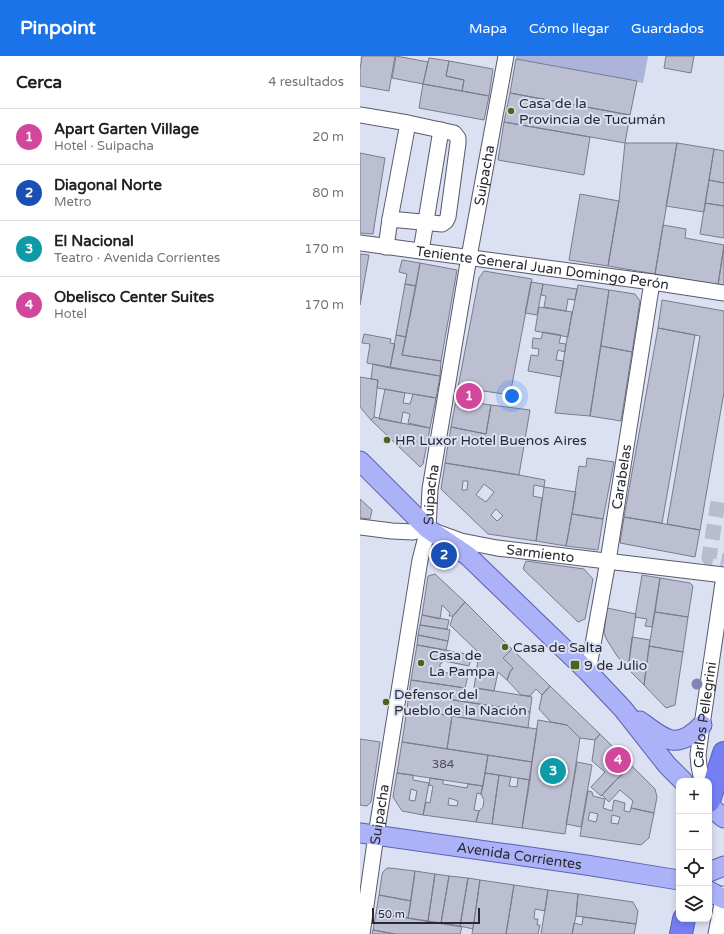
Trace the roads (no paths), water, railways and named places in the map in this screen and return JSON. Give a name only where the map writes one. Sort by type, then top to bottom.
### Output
[{"type":"highway","points":[[712,791],[724,753]]},
{"type":"highway","points":[[681,934],[683,922]]},
{"type":"main road","points":[[360,461],[428,529],[468,556],[588,672],[623,709],[667,765],[680,778]]},
{"type":"main road","points":[[623,709],[661,736],[672,740],[686,738],[702,725]]},
{"type":"main road","points":[[712,808],[724,818]]},
{"type":"main road","name":"Avenida Corrientes","points":[[368,834],[586,865],[676,880]]},
{"type":"main road","points":[[712,871],[724,866]]},
{"type":"street","name":"Suipacha","points":[[362,934],[368,834],[420,560],[428,529],[430,489],[469,257],[506,56]]},
{"type":"street","points":[[360,116],[441,130],[454,133],[458,138],[448,217],[446,221],[442,224],[390,219]]},
{"type":"street","points":[[386,247],[408,124]]},
{"type":"street","points":[[421,251],[441,130]]},
{"type":"street","name":"Teniente General Juan Domingo Perón","points":[[360,243],[724,293]]},
{"type":"street","name":"Carabelas","points":[[588,672],[608,561],[652,282]]},
{"type":"street","name":"Sarmiento","points":[[360,527],[413,532],[428,529],[461,541],[497,548],[724,576]]},
{"type":"street","name":"Carlos Pellegrini","points":[[701,778],[698,755],[724,576]]},
{"type":"street","points":[[716,934],[720,895]]},
{"type":"tunnel","points":[[718,502],[709,558],[724,561]]},
{"type":"place","name":"Casa de la Provincia de Tucumán","points":[[511,111]]},
{"type":"place","name":"Apart Garten Village","points":[[469,396]]},
{"type":"place","name":"HR Luxor Hotel Buenos Aires","points":[[387,440]]},
{"type":"place","name":"Diagonal Norte","points":[[444,555]]},
{"type":"place","name":"Casa de Salta","points":[[505,647]]},
{"type":"place","name":"Casa de La Pampa","points":[[421,663]]},
{"type":"place","name":"9 de Julio","points":[[575,665]]},
{"type":"place","name":"Defensor del Pueblo de la Nación","points":[[386,702]]},
{"type":"place","name":"Obelisco Center Suites","points":[[618,760]]},
{"type":"place","name":"El Nacional","points":[[553,771]]}]
